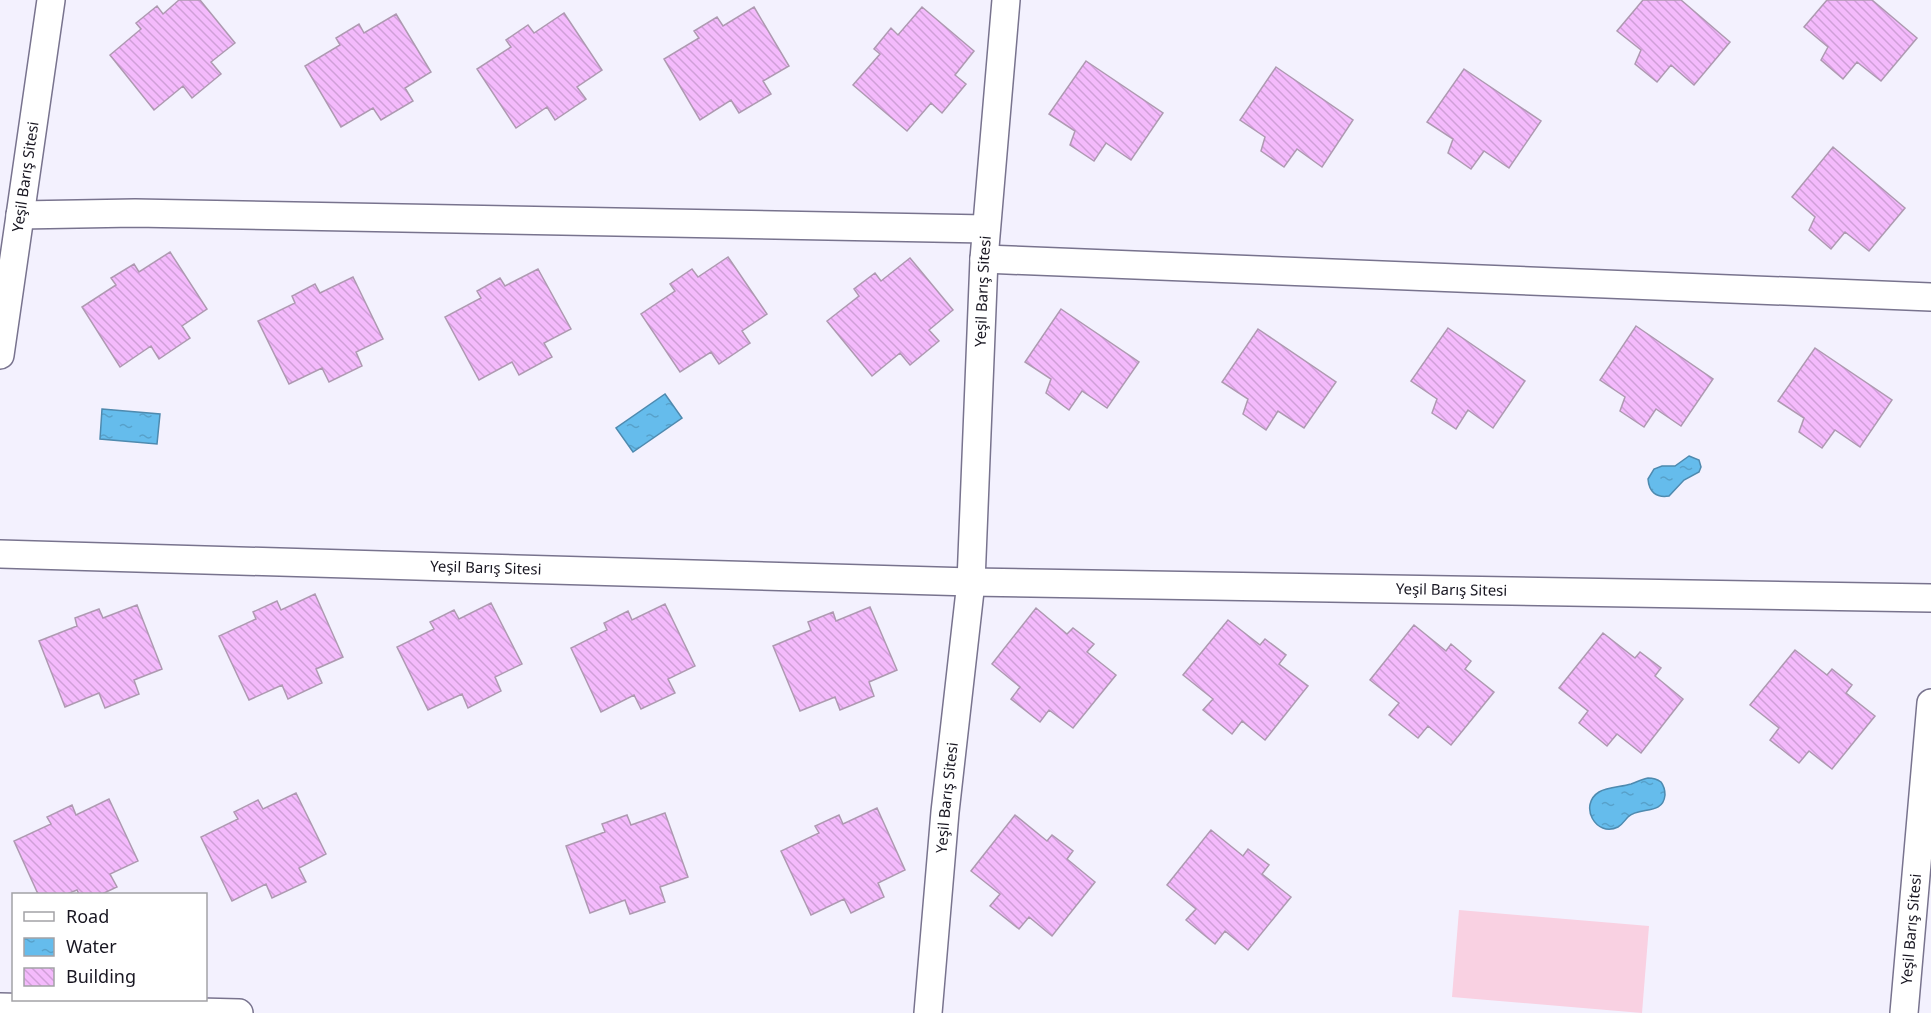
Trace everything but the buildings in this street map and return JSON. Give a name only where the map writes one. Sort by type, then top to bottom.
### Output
[{"type":"street","name":"Yeşil Barış Sitesi","points":[[0,355],[51,0]]},
{"type":"street","name":"Yeşil Barış Sitesi","points":[[928,1013],[945,812],[971,582],[984,259],[1006,0]]},
{"type":"street","points":[[20,215],[135,213],[986,229]]},
{"type":"street","points":[[984,259],[1931,297]]},
{"type":"street","name":"Yeşil Barış Sitesi","points":[[0,554],[971,582],[1931,598]]},
{"type":"street","name":"Yeşil Barış Sitesi","points":[[1904,1013],[1931,703]]},
{"type":"street","points":[[0,1007],[239,1013]]},
{"type":"shaded area","points":[[1459,910],[1649,926],[1642,1013],[1452,997]]},
{"type":"water","points":[[665,394],[682,418],[633,452],[616,428]]},
{"type":"water","points":[[102,409],[160,414],[157,444],[100,439]]},
{"type":"water","points":[[1689,456],[1699,460],[1701,467],[1699,472],[1684,480],[1669,496],[1654,493],[1648,479],[1654,469],[1662,466],[1675,466]]},
{"type":"water","points":[[1648,778],[1658,780],[1663,785],[1665,795],[1660,806],[1633,814],[1618,827],[1610,829],[1603,828],[1592,819],[1590,804],[1599,792]]}]
